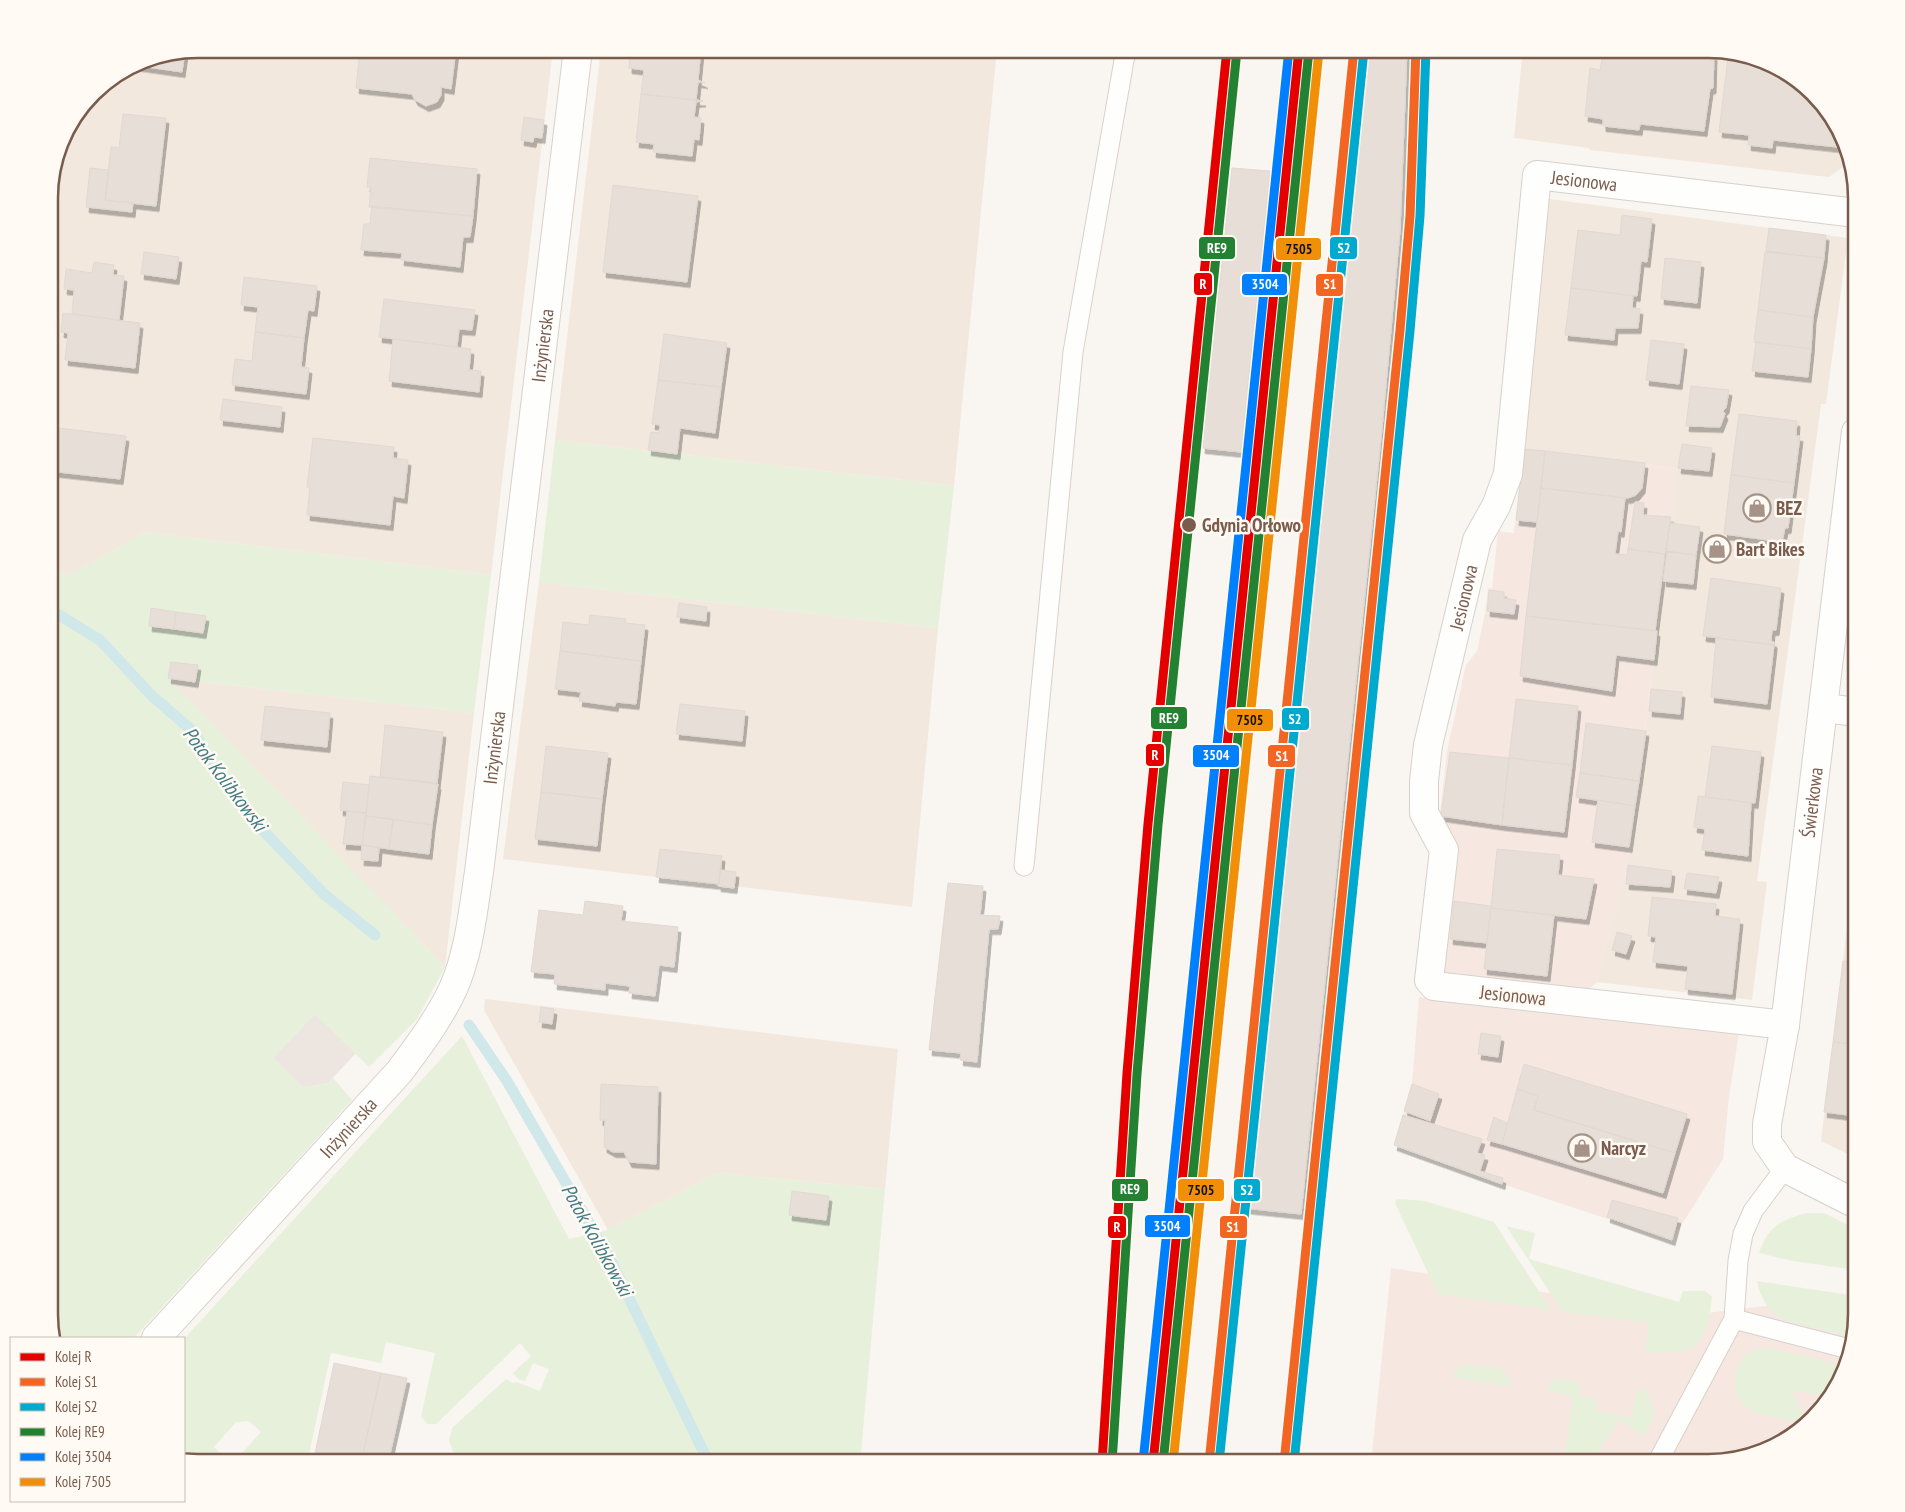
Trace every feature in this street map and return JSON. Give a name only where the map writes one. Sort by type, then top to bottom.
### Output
[{"type":"street","name":"Inżynierska","points":[[157,1337],[400,1070],[431,1028],[440,1012],[453,988],[466,950],[479,872],[577,58]]},
{"type":"street","name":"Jesionowa","points":[[1786,1024],[1434,986],[1429,980],[1444,850],[1424,813],[1424,781],[1428,745],[1473,554],[1477,540],[1496,506],[1508,474],[1537,175],[1848,213]]},
{"type":"street","name":"Świerkowa","points":[[1785,1168],[1767,1142],[1767,1124],[1786,1024],[1848,503]]},
{"type":"street","points":[[1825,708],[1848,711]]},
{"type":"street","points":[[1785,1168],[1848,1200]]},
{"type":"lane","points":[[1024,866],[1073,352],[1124,58]]},
{"type":"lane","points":[[1662,1454],[1734,1319],[1738,1262],[1743,1234],[1753,1211],[1785,1168]]},
{"type":"lane","points":[[1734,1319],[1844,1347]]},
{"type":"shaded area","points":[[552,58],[491,575],[145,532],[71,575],[58,570],[58,188],[62,161],[72,135],[86,112],[98,98],[112,86],[135,72],[161,62],[179,59]]},
{"type":"shaded area","points":[[600,58],[996,58],[954,486],[555,440]]},
{"type":"shaded area","points":[[1522,58],[1726,59],[1744,62],[1761,68],[1778,76],[1800,92],[1813,105],[1833,135],[1844,166],[1829,177],[1590,150],[1589,148],[1514,138]]},
{"type":"shaded area","points":[[1549,199],[1848,238],[1826,404],[1821,404],[1757,881],[1767,882],[1752,1000],[1597,982],[1628,865],[1678,469],[1524,449]]},
{"type":"shaded area","points":[[1524,449],[1678,469],[1628,865],[1597,982],[1589,989],[1578,993],[1422,972],[1447,751],[1466,665],[1477,651],[1488,588],[1492,588],[1498,531],[1514,533]]},
{"type":"shaded area","points":[[539,582],[938,628],[912,907],[503,859]]},
{"type":"shaded area","points":[[168,678],[474,713],[445,967]]},
{"type":"shaded area","points":[[1848,920],[1848,1154],[1821,1141]]},
{"type":"shaded area","points":[[1419,997],[1739,1033],[1729,1097],[1723,1159],[1672,1240],[1478,1176],[1394,1145],[1412,1084]]},
{"type":"shaded area","points":[[485,999],[898,1049],[885,1189],[718,1173],[608,1230],[484,1010]]},
{"type":"shaded area","points":[[315,1014],[356,1053],[328,1083],[303,1087],[273,1058]]},
{"type":"shaded area","points":[[1391,1268],[1690,1315],[1783,1304],[1847,1323],[1845,1342],[1837,1368],[1824,1392],[1813,1407],[1800,1420],[1770,1440],[1735,1452],[1717,1454],[1372,1454]]},
{"type":"green space","points":[[555,440],[954,486],[938,628],[539,582]]},
{"type":"green space","points":[[145,532],[491,575],[474,713],[169,678],[445,967],[417,1019],[369,1067],[315,1014],[273,1058],[303,1087],[328,1083],[333,1078],[352,1100],[135,1337],[60,1337],[58,1324],[58,570],[71,575]]},
{"type":"green space","points":[[462,1036],[569,1239],[608,1230],[718,1173],[885,1189],[861,1454],[453,1454],[449,1440],[452,1428],[506,1379],[540,1391],[549,1369],[533,1363],[525,1381],[518,1379],[513,1373],[531,1356],[520,1343],[436,1424],[428,1424],[421,1417],[435,1353],[386,1342],[381,1363],[331,1353],[309,1454],[241,1454],[261,1432],[249,1421],[236,1422],[214,1447],[219,1452],[217,1454],[185,1454],[185,1338]]},
{"type":"green space","points":[[1397,1199],[1425,1201],[1494,1222],[1551,1310],[1438,1294],[1395,1203]]},
{"type":"green space","points":[[1806,1213],[1824,1213],[1848,1225],[1848,1269],[1793,1261],[1759,1253],[1762,1244],[1771,1231],[1789,1219]]},
{"type":"green space","points":[[1506,1226],[1535,1233],[1529,1259],[1679,1302],[1683,1291],[1705,1291],[1712,1297],[1710,1314],[1702,1337],[1688,1349],[1677,1352],[1645,1352],[1649,1323],[1563,1312]]},
{"type":"green space","points":[[1757,1281],[1848,1295],[1846,1335],[1781,1319],[1765,1303]]},
{"type":"green space","points":[[1771,1348],[1838,1364],[1821,1396],[1792,1390],[1803,1417],[1798,1421],[1757,1413],[1744,1405],[1740,1399],[1735,1386],[1736,1371],[1743,1358],[1748,1353]]},
{"type":"green space","points":[[1466,1364],[1501,1368],[1508,1376],[1511,1387],[1453,1377],[1456,1369]]},
{"type":"green space","points":[[1556,1379],[1580,1382],[1580,1395],[1597,1399],[1596,1410],[1632,1418],[1636,1393],[1643,1388],[1652,1401],[1653,1418],[1643,1436],[1619,1420],[1596,1454],[1565,1454],[1573,1397],[1548,1391],[1549,1382]]},
{"type":"building","points":[[359,58],[455,58],[451,89],[441,87],[441,95],[437,102],[426,106],[415,100],[412,94],[356,88]]},
{"type":"building","points":[[630,58],[700,58],[698,80],[705,83],[698,82],[696,100],[703,101],[641,94],[644,70],[629,68]]},
{"type":"building","points":[[1361,58],[1407,58],[1400,230],[1382,428],[1301,1214],[1243,1208]]},
{"type":"building","points":[[1602,58],[1714,58],[1713,88],[1710,89],[1704,131],[1640,124],[1639,130],[1603,126],[1603,119],[1585,116],[1590,68],[1600,70]]},
{"type":"building","points":[[184,59],[182,72],[147,67],[161,62]]},
{"type":"building","points":[[1728,59],[1761,68],[1793,86],[1813,105],[1824,120],[1837,145],[1837,147],[1773,140],[1772,148],[1748,145],[1749,135],[1719,132]]},
{"type":"building","points":[[641,94],[703,101],[696,102],[694,117],[701,118],[699,140],[694,139],[692,156],[653,152],[654,144],[636,142]]},
{"type":"building","points":[[123,114],[166,118],[156,206],[105,200],[111,147],[119,148]]},
{"type":"building","points":[[524,117],[544,120],[542,138],[534,137],[533,142],[521,140]]},
{"type":"building","points":[[370,158],[477,169],[473,216],[369,207],[371,187],[367,187]]},
{"type":"building","points":[[90,168],[109,170],[105,200],[133,203],[132,212],[86,207]]},
{"type":"building","points":[[1232,168],[1270,171],[1241,452],[1202,448]]},
{"type":"building","points":[[613,185],[698,196],[687,282],[603,272]]},
{"type":"building","points":[[372,206],[473,216],[470,237],[463,237],[460,267],[401,260],[402,253],[361,250],[364,224],[370,224]]},
{"type":"building","points":[[1622,215],[1652,219],[1647,262],[1641,261],[1637,296],[1571,288],[1578,230],[1620,235]]},
{"type":"building","points":[[1769,228],[1826,235],[1824,258],[1766,251]]},
{"type":"building","points":[[144,252],[179,257],[176,279],[141,274]]},
{"type":"building","points":[[1765,252],[1824,258],[1813,317],[1758,310]]},
{"type":"building","points":[[1665,258],[1701,262],[1697,303],[1661,299]]},
{"type":"building","points":[[94,262],[114,265],[113,275],[124,276],[119,320],[72,314],[74,290],[64,289],[66,269],[92,273]]},
{"type":"building","points":[[244,277],[317,286],[314,311],[308,310],[304,338],[255,332],[258,307],[241,305]]},
{"type":"building","points":[[1571,288],[1633,296],[1632,308],[1640,309],[1638,328],[1615,328],[1614,340],[1565,335]]},
{"type":"building","points":[[384,299],[475,310],[472,330],[459,329],[457,347],[379,337]]},
{"type":"building","points":[[1758,310],[1813,317],[1811,349],[1754,342]]},
{"type":"building","points":[[63,313],[140,323],[135,368],[65,360],[68,333],[61,332]]},
{"type":"building","points":[[255,332],[304,338],[301,367],[309,368],[306,394],[232,385],[235,359],[252,361]]},
{"type":"building","points":[[664,334],[727,343],[721,387],[658,380]]},
{"type":"building","points":[[393,339],[471,349],[469,370],[481,371],[479,392],[389,381]]},
{"type":"building","points":[[1651,340],[1684,344],[1679,384],[1646,380]]},
{"type":"building","points":[[1756,342],[1811,349],[1808,377],[1752,371]]},
{"type":"building","points":[[658,380],[721,387],[715,433],[680,428],[677,454],[648,450],[651,432],[659,433],[660,425],[652,424]]},
{"type":"building","points":[[1691,386],[1729,390],[1726,408],[1723,411],[1725,414],[1720,427],[1686,426]]},
{"type":"building","points":[[223,399],[282,407],[280,427],[220,420]]},
{"type":"building","points":[[1739,414],[1797,421],[1796,436],[1800,436],[1794,483],[1731,475]]},
{"type":"building","points":[[58,428],[126,436],[120,479],[58,472]]},
{"type":"building","points":[[313,438],[394,447],[393,458],[408,460],[404,498],[393,496],[390,525],[307,515],[310,487],[307,487]]},
{"type":"building","points":[[1682,444],[1712,448],[1709,471],[1678,468]]},
{"type":"building","points":[[1524,449],[1545,451],[1537,522],[1516,520]]},
{"type":"building","points":[[1545,451],[1645,463],[1642,488],[1636,495],[1628,498],[1541,488]]},
{"type":"building","points":[[1731,475],[1794,483],[1788,528],[1785,528],[1782,542],[1724,534]]},
{"type":"building","points":[[1541,488],[1625,498],[1621,532],[1618,531],[1615,554],[1627,555],[1628,549],[1665,554],[1655,631],[1526,616]]},
{"type":"building","points":[[1635,502],[1644,503],[1643,515],[1671,517],[1665,554],[1628,549]]},
{"type":"building","points":[[1670,523],[1700,527],[1696,555],[1666,551]]},
{"type":"building","points":[[1667,552],[1696,555],[1693,584],[1663,581]]},
{"type":"building","points":[[1711,578],[1781,588],[1776,630],[1772,630],[1771,641],[1774,642],[1774,645],[1703,636]]},
{"type":"building","points":[[1489,590],[1504,592],[1504,598],[1516,600],[1514,614],[1487,611]]},
{"type":"building","points":[[679,603],[707,607],[706,621],[677,617]]},
{"type":"building","points":[[151,608],[176,612],[174,629],[149,626]]},
{"type":"building","points":[[176,612],[206,616],[203,633],[174,629]]},
{"type":"building","points":[[590,615],[626,619],[625,623],[645,625],[641,661],[560,651],[563,622],[589,625]]},
{"type":"building","points":[[1526,616],[1657,631],[1654,660],[1616,655],[1612,691],[1520,676]]},
{"type":"building","points":[[1716,638],[1774,645],[1767,704],[1711,697]]},
{"type":"building","points":[[560,651],[641,661],[636,704],[616,702],[615,706],[579,701],[581,692],[555,689]]},
{"type":"building","points":[[171,662],[198,665],[195,682],[168,678]]},
{"type":"building","points":[[1651,689],[1682,692],[1680,714],[1649,711]]},
{"type":"building","points":[[1516,699],[1578,706],[1572,765],[1509,758]]},
{"type":"building","points":[[680,704],[745,711],[742,741],[676,734]]},
{"type":"building","points":[[265,706],[330,713],[327,747],[261,740]]},
{"type":"building","points":[[1586,723],[1646,731],[1639,781],[1580,773]]},
{"type":"building","points":[[385,725],[443,732],[437,783],[380,777]]},
{"type":"building","points":[[546,746],[608,753],[602,799],[541,792]]},
{"type":"building","points":[[1712,746],[1761,752],[1755,803],[1705,797]]},
{"type":"building","points":[[1450,752],[1509,758],[1502,825],[1441,816]]},
{"type":"building","points":[[1509,758],[1572,765],[1564,832],[1502,825]]},
{"type":"building","points":[[1580,773],[1639,781],[1635,806],[1576,797]]},
{"type":"building","points":[[370,776],[438,784],[432,825],[366,816]]},
{"type":"building","points":[[343,782],[369,785],[366,813],[340,810]]},
{"type":"building","points":[[541,792],[602,799],[597,846],[535,839]]},
{"type":"building","points":[[1698,796],[1751,803],[1748,856],[1702,850],[1705,829],[1694,827]]},
{"type":"building","points":[[1598,800],[1635,806],[1629,847],[1592,842]]},
{"type":"building","points":[[347,811],[366,813],[362,845],[343,844]]},
{"type":"building","points":[[366,816],[393,819],[389,849],[362,845]]},
{"type":"building","points":[[393,819],[432,825],[429,854],[389,849]]},
{"type":"building","points":[[362,845],[379,848],[378,861],[361,860]]},
{"type":"building","points":[[660,849],[722,856],[719,884],[656,877]]},
{"type":"building","points":[[1497,849],[1560,855],[1558,875],[1594,879],[1586,919],[1491,908]]},
{"type":"building","points":[[1628,865],[1672,871],[1670,887],[1626,884]]},
{"type":"building","points":[[720,870],[736,872],[734,888],[718,886]]},
{"type":"building","points":[[1687,873],[1719,877],[1716,893],[1684,889]]},
{"type":"building","points":[[948,883],[983,886],[980,915],[1000,916],[998,929],[989,929],[977,1062],[960,1060],[961,1053],[929,1050]]},
{"type":"building","points":[[1652,897],[1716,904],[1715,916],[1740,919],[1732,994],[1685,989],[1688,966],[1653,962],[1656,937],[1648,936]]},
{"type":"building","points":[[585,901],[623,906],[621,921],[678,927],[674,967],[659,965],[655,996],[629,993],[630,986],[605,983],[605,990],[554,984],[555,974],[531,972],[539,910],[583,915]]},
{"type":"building","points":[[1454,901],[1491,906],[1487,943],[1450,939]]},
{"type":"building","points":[[1491,908],[1554,915],[1547,976],[1484,969]]},
{"type":"building","points":[[1617,932],[1632,936],[1626,954],[1612,950]]},
{"type":"building","points":[[1843,961],[1848,962],[1848,1043],[1833,1042]]},
{"type":"building","points":[[541,1007],[554,1009],[552,1024],[539,1022]]},
{"type":"building","points":[[1481,1033],[1501,1036],[1498,1057],[1478,1054]]},
{"type":"building","points":[[1833,1042],[1848,1043],[1848,1115],[1824,1112]]},
{"type":"building","points":[[1524,1064],[1687,1114],[1675,1153],[1534,1110],[1538,1096],[1517,1089]]},
{"type":"building","points":[[601,1084],[658,1087],[656,1164],[629,1162],[624,1152],[613,1152],[604,1147],[605,1120],[600,1120]]},
{"type":"building","points":[[1412,1084],[1439,1094],[1430,1121],[1404,1111]]},
{"type":"building","points":[[1517,1089],[1538,1096],[1534,1110],[1675,1153],[1663,1193],[1502,1144]]},
{"type":"building","points":[[1403,1115],[1482,1139],[1477,1153],[1485,1155],[1480,1171],[1503,1178],[1502,1184],[1394,1145]]},
{"type":"building","points":[[1494,1117],[1507,1123],[1502,1144],[1487,1140]]},
{"type":"building","points":[[792,1191],[829,1196],[826,1220],[789,1215]]},
{"type":"building","points":[[1612,1200],[1678,1218],[1672,1240],[1607,1217]]},
{"type":"building","points":[[334,1363],[381,1373],[363,1454],[315,1454]]},
{"type":"building","points":[[381,1373],[407,1378],[390,1454],[363,1454]]},
{"type":"waterway","name":"Potok Kolibkowski","points":[[58,614],[100,640],[152,696],[195,733],[217,775],[251,818],[324,894],[375,935]]},
{"type":"waterway","name":"Potok Kolibkowski","points":[[469,1025],[507,1081],[610,1259],[705,1454]]},
{"type":"rail line","name":"R","points":[[1103,1454],[1127,1073],[1148,824],[1226,58]]},
{"type":"rail line","name":"RE9","points":[[1113,1454],[1137,1074],[1158,825],[1236,58]]},
{"type":"rail line","name":"3504","points":[[1144,1454],[1288,58]]},
{"type":"rail line","name":"R","points":[[1154,1454],[1298,58]]},
{"type":"rail line","name":"RE9","points":[[1164,1454],[1308,58]]},
{"type":"rail line","name":"7505","points":[[1174,1454],[1318,58]]},
{"type":"rail line","name":"S1","points":[[1210,1454],[1353,58]]},
{"type":"rail line","name":"S2","points":[[1220,1454],[1363,58]]},
{"type":"rail line","name":"S1","points":[[1285,1454],[1400,330],[1410,216],[1416,58]]},
{"type":"rail line","name":"S2","points":[[1295,1454],[1410,331],[1420,216],[1426,58]]},
{"type":"place","name":"BEZ","points":[[1757,508]]},
{"type":"place","name":"Gdynia Orłowo","points":[[1189,525]]},
{"type":"place","name":"Bart Bikes","points":[[1717,549]]},
{"type":"place","name":"Narcyz","points":[[1582,1148]]}]
